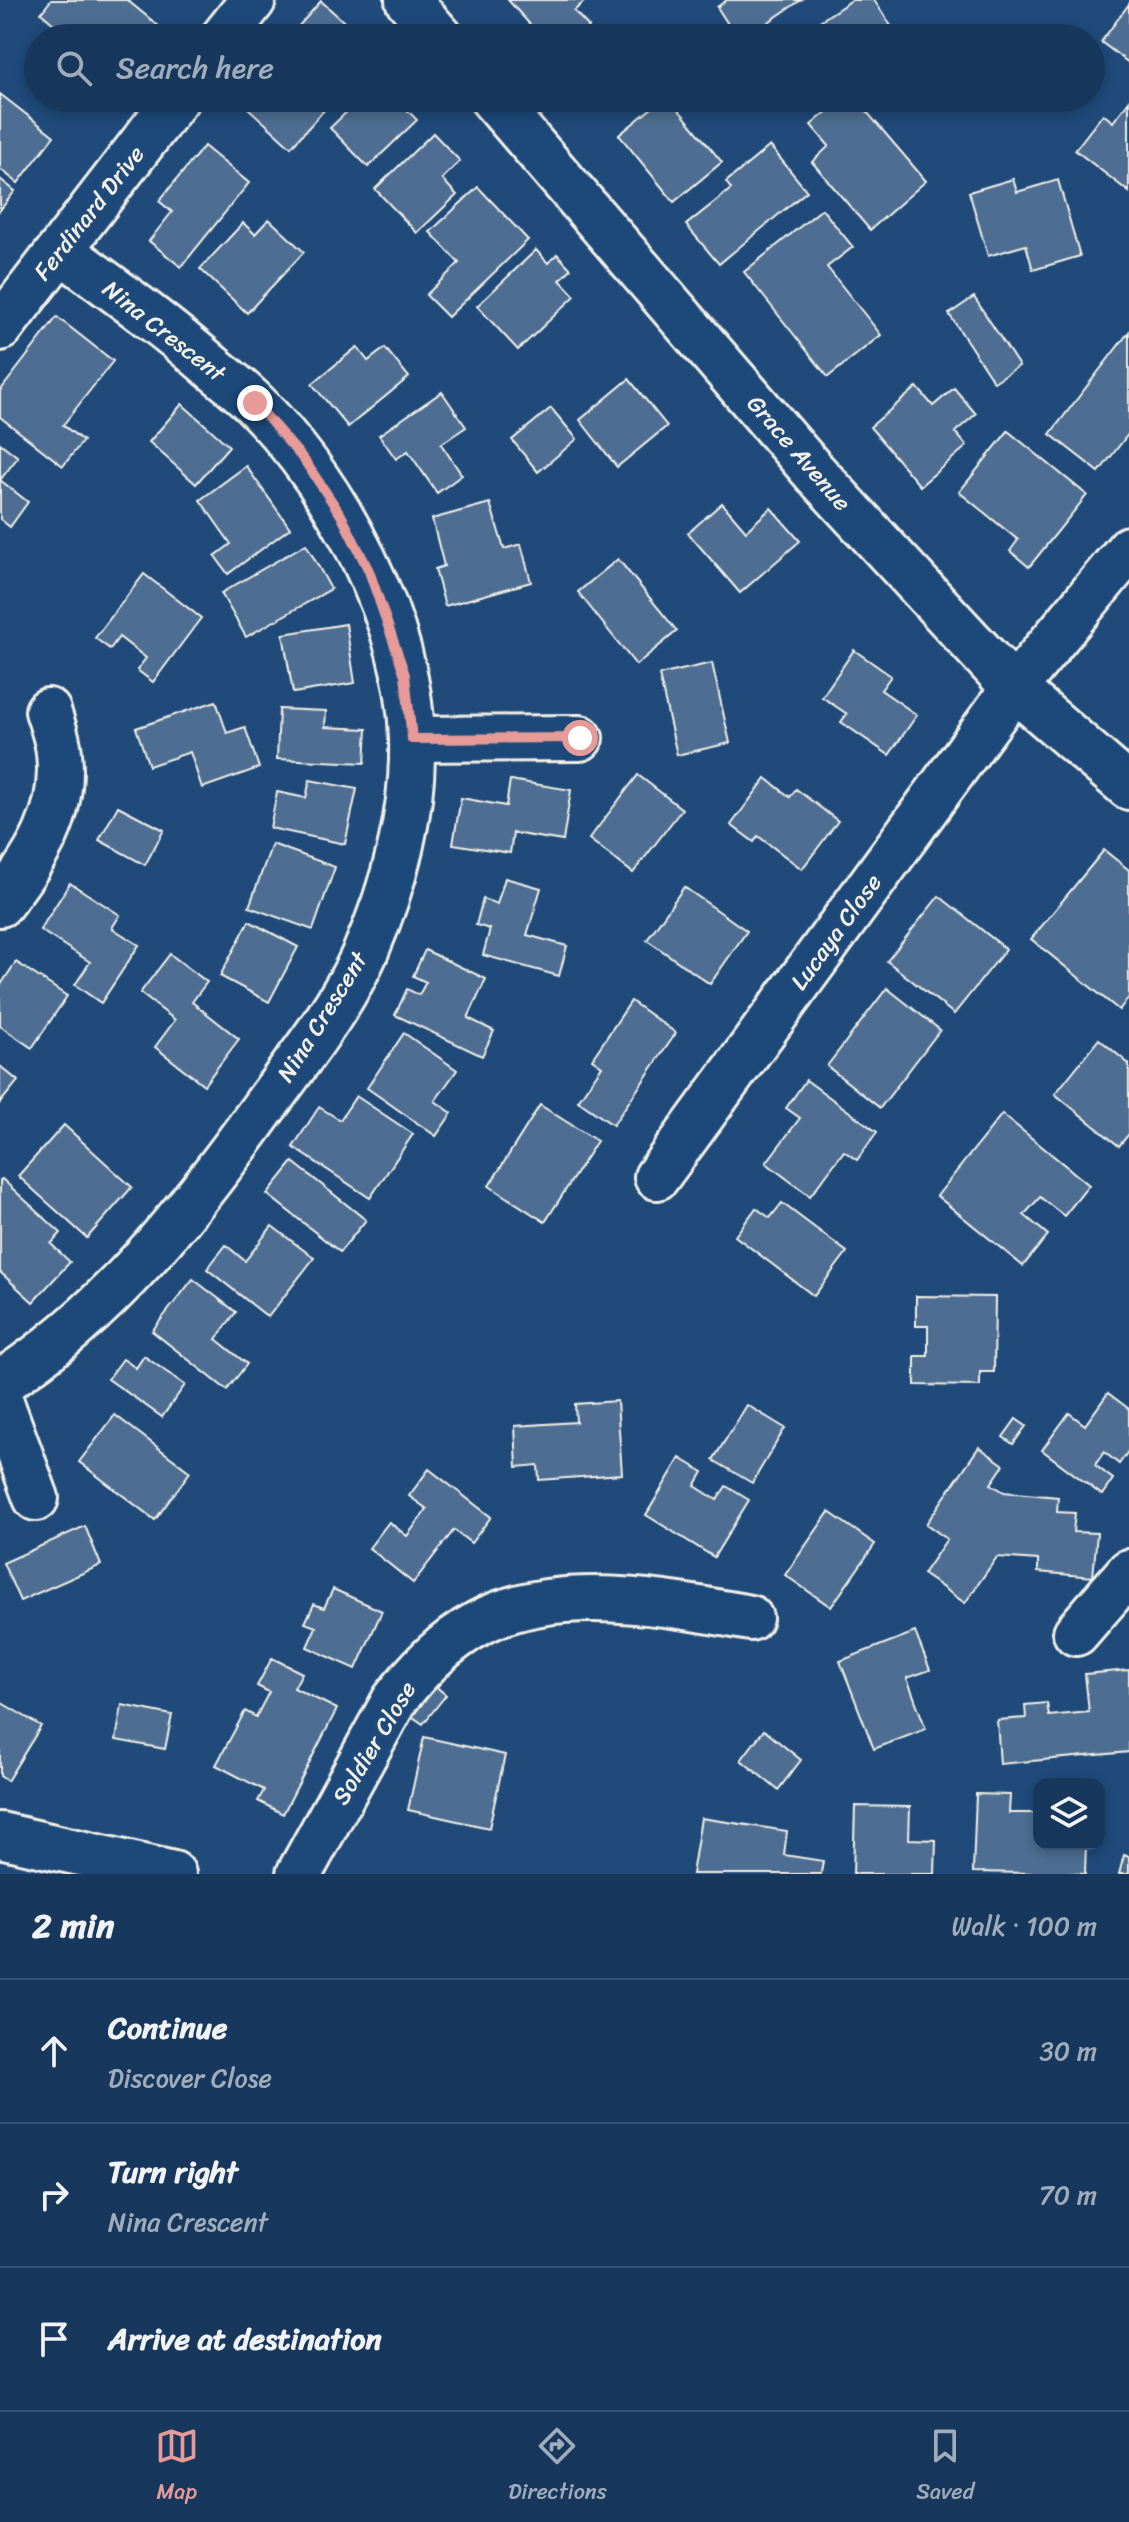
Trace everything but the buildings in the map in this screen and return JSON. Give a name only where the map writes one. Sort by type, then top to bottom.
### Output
[{"type":"street","points":[[234,24],[253,0]]},
{"type":"street","points":[[408,0],[429,24]]},
{"type":"street","name":"Ferdinard Drive","points":[[0,328],[166,112]]},
{"type":"street","name":"Grace Avenue","points":[[504,112],[814,472],[1014,688],[1129,787]]},
{"type":"street","name":"Nina Crescent","points":[[0,1383],[66,1336],[112,1294],[205,1188],[331,1012],[364,955],[391,885],[407,812],[412,739],[405,675],[369,571],[341,515],[304,460],[255,403],[169,330],[60,250]]},
{"type":"street","name":"Lucaya Close","points":[[657,1177],[1014,688],[1129,549]]},
{"type":"street","points":[[0,904],[37,850],[50,827],[58,803],[59,750],[48,711]]},
{"type":"street","points":[[412,739],[580,738]]},
{"type":"street","points":[[0,1400],[36,1498]]},
{"type":"street","points":[[1076,1633],[1129,1572]]},
{"type":"street","name":"Soldier Close","points":[[299,1874],[394,1701],[413,1675],[436,1653],[482,1621],[533,1604],[587,1599],[643,1601],[750,1618]]},
{"type":"street","points":[[0,1835],[173,1874]]},
{"type":"route","points":[[255,403],[304,460],[341,515],[369,571],[405,675],[412,739],[580,738]]}]
